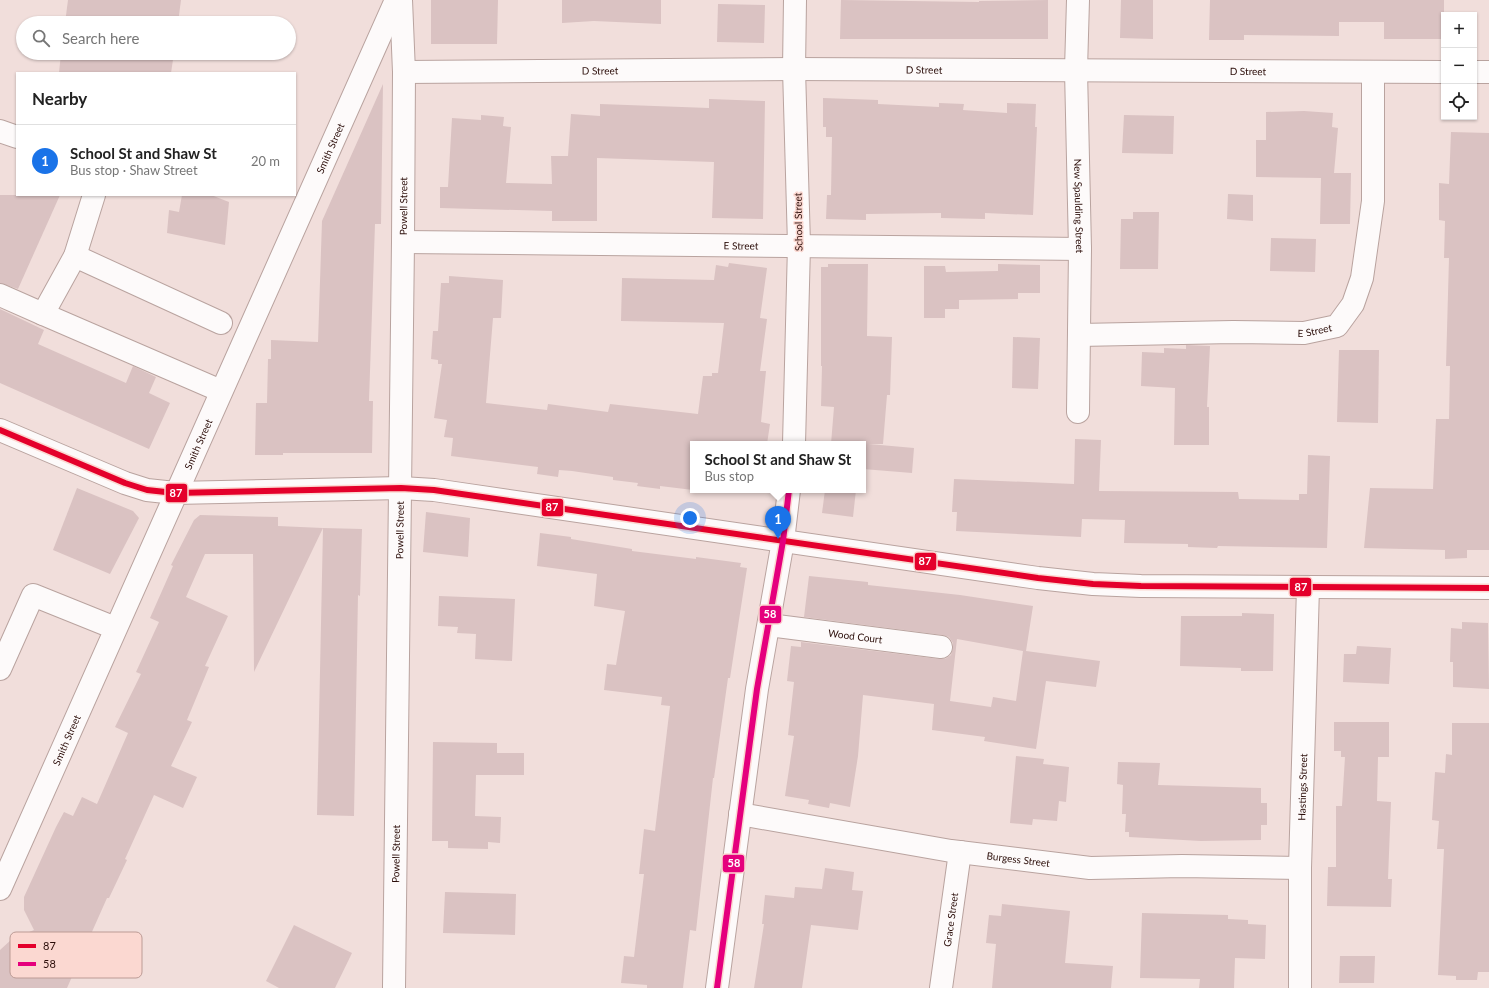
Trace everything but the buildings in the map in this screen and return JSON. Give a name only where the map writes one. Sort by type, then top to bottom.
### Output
[{"type":"street","name":"Smith Street","points":[[0,888],[396,0]]},
{"type":"street","name":"Powell Street","points":[[394,988],[403,242],[404,72],[401,0]]},
{"type":"street","name":"School Street","points":[[794,441],[799,245],[794,69],[795,0]]},
{"type":"street","name":"New Spaulding Street","points":[[1078,0],[1076,70],[1080,249],[1078,412]]},
{"type":"street","name":"D Street","points":[[404,72],[794,69],[1441,72]]},
{"type":"street","name":"E Street","points":[[1079,335],[1233,332],[1304,333],[1337,326],[1353,304],[1362,278],[1373,201],[1373,72]]},
{"type":"street","points":[[1477,72],[1489,72]]},
{"type":"street","points":[[0,130],[16,137]]},
{"type":"street","points":[[43,314],[75,256],[94,196]]},
{"type":"street","name":"E Street","points":[[403,242],[1080,249]]},
{"type":"street","points":[[75,256],[221,323]]},
{"type":"street","points":[[0,295],[221,391]]},
{"type":"street","points":[[0,430],[125,483],[147,490],[175,494],[401,488],[440,491],[1038,578],[1093,584],[1489,588]]},
{"type":"street","points":[[717,988],[757,689],[783,541],[789,493]]},
{"type":"street","name":"Hastings Street","points":[[1300,988],[1300,868],[1308,587]]},
{"type":"street","points":[[0,669],[33,596],[115,628]]},
{"type":"street","name":"Wood Court","points":[[769,625],[941,647]]},
{"type":"street","name":"Burgess Street","points":[[740,814],[960,852],[1090,868],[1182,866],[1300,868]]},
{"type":"street","name":"Grace Street","points":[[941,988],[960,852]]},
{"type":"transit line","name":"87","points":[[0,430],[125,483],[147,490],[175,493],[401,488],[434,490],[1038,578],[1093,584],[1141,586],[1489,588]]},
{"type":"transit line","name":"58","points":[[717,988],[757,689],[783,541],[789,493]]},
{"type":"place","name":"School St and Shaw St","points":[[778,539]]}]
